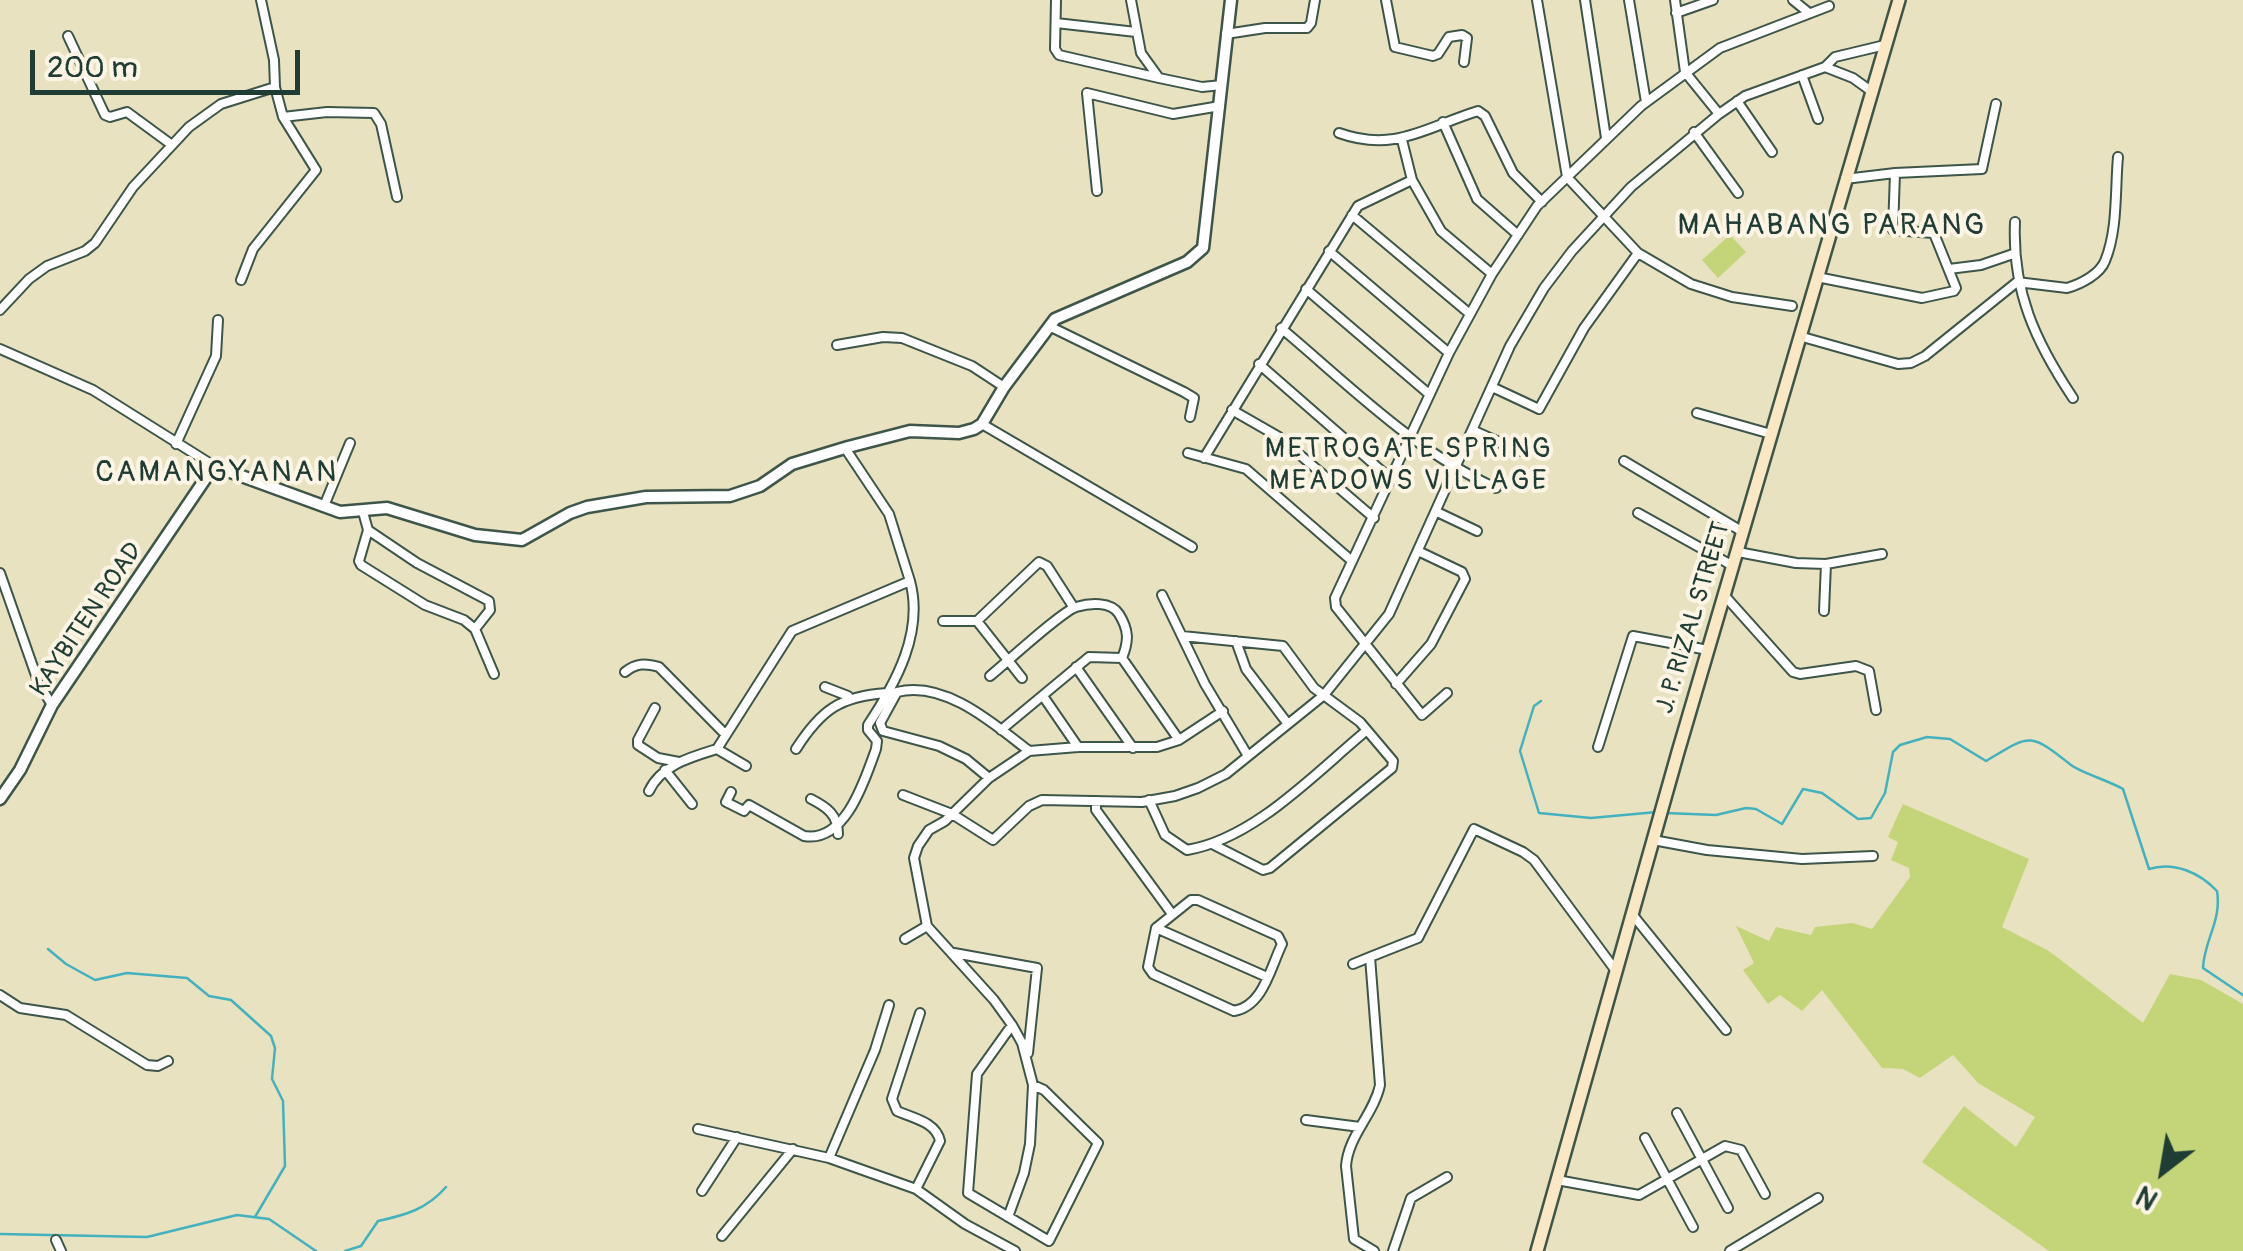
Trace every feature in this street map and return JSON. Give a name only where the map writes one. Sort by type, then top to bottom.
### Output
[{"type":"main road","name":"J. P. RIZAL STREET","points":[[1537,1251],[1899,0]]},
{"type":"street","points":[[240,280],[252,249],[316,170],[283,117],[261,0]]},
{"type":"street","points":[[1056,0],[1055,49],[1059,54],[1202,87],[1222,85]]},
{"type":"street","points":[[1131,0],[1141,53],[1159,78]]},
{"type":"street","points":[[0,349],[93,390],[214,466],[340,512],[387,508],[475,535],[522,540],[588,507],[646,497],[730,496],[746,492],[792,464],[844,448],[910,430],[959,433],[982,424],[1004,386],[1049,326],[1073,309],[1198,256],[1203,248],[1231,0]]},
{"type":"street","points":[[1226,34],[1265,28],[1307,28],[1315,0]]},
{"type":"street","points":[[1386,0],[1395,47],[1433,56],[1452,34],[1462,35],[1467,38],[1464,62]]},
{"type":"street","points":[[1537,0],[1567,177],[1601,218],[1638,253],[1691,284],[1732,297],[1792,306]]},
{"type":"street","points":[[1585,0],[1606,138]]},
{"type":"street","points":[[1629,0],[1646,102]]},
{"type":"street","points":[[1676,0],[1685,72],[1719,114]]},
{"type":"street","points":[[1676,13],[1713,0]]},
{"type":"street","points":[[1793,0],[1809,13]]},
{"type":"street","points":[[1447,692],[1422,715],[1336,607],[1335,598],[1429,394],[1492,274],[1542,202],[1646,102],[1731,41],[1829,6]]},
{"type":"street","points":[[1056,23],[1136,32]]},
{"type":"street","points":[[68,36],[104,115],[127,112],[172,145]]},
{"type":"street","points":[[903,795],[952,814],[993,840],[1029,806],[1042,800],[1150,800],[1175,796],[1226,774],[1324,695],[1389,614],[1510,346],[1544,288],[1601,218],[1648,171],[1738,101],[1825,66],[1835,57],[1885,45]]},
{"type":"street","points":[[1852,78],[1848,66],[1860,52]]},
{"type":"street","points":[[1825,66],[1871,91]]},
{"type":"street","points":[[1802,75],[1818,118]]},
{"type":"street","points":[[1,307],[29,278],[94,243],[134,187],[189,126],[221,104],[275,87]]},
{"type":"street","points":[[1097,191],[1087,93],[1173,114],[1220,106]]},
{"type":"street","points":[[1738,101],[1772,152]]},
{"type":"street","points":[[1845,179],[1982,169],[1996,104]]},
{"type":"street","points":[[283,117],[327,112],[374,113],[381,124],[397,197]]},
{"type":"street","points":[[1338,133],[1353,138],[1402,140],[1443,122],[1482,112],[1513,174],[1542,202]]},
{"type":"street","points":[[1443,122],[1477,199],[1518,235]]},
{"type":"street","points":[[1694,132],[1738,193]]},
{"type":"street","points":[[1402,140],[1412,180],[1441,231],[1492,274]]},
{"type":"street","points":[[1800,336],[1898,364],[1911,363],[1926,356],[2017,282],[2067,288],[2096,273],[2105,262],[2114,216],[2118,157]]},
{"type":"street","points":[[1816,277],[1922,298],[1956,290],[1932,229],[1893,230],[1895,173]]},
{"type":"street","points":[[1204,458],[1358,206],[1412,180]]},
{"type":"street","points":[[1352,215],[1470,314]]},
{"type":"street","points":[[2014,222],[2017,282],[2040,346],[2072,398]]},
{"type":"street","points":[[1328,251],[1449,353]]},
{"type":"street","points":[[1492,387],[1539,409],[1584,328],[1638,253]]},
{"type":"street","points":[[1949,268],[2014,254]]},
{"type":"street","points":[[1306,289],[1429,394]]},
{"type":"street","points":[[176,444],[216,356],[218,320]]},
{"type":"street","points":[[1049,326],[1194,398],[1190,417]]},
{"type":"street","points":[[1281,328],[1412,437],[1454,467],[1496,488]]},
{"type":"street","points":[[837,345],[902,338],[972,366],[1004,386]]},
{"type":"street","points":[[1259,364],[1392,480]]},
{"type":"street","points":[[1232,410],[1279,437],[1374,518]]},
{"type":"street","points":[[1696,413],[1771,434]]},
{"type":"street","points":[[982,424],[1192,547]]},
{"type":"street","points":[[1472,430],[1518,451]]},
{"type":"street","points":[[324,506],[350,444]]},
{"type":"street","points":[[731,792],[726,802],[744,811],[750,805],[812,838],[838,829],[876,749],[877,741],[868,725],[911,641],[914,622],[910,581],[889,514],[844,448]]},
{"type":"street","points":[[1188,453],[1246,469],[1352,560]]},
{"type":"street","points":[[1624,461],[1743,532]]},
{"type":"street","name":"KAYBITEN ROAD","points":[[1,798],[20,770],[52,706],[214,466]]},
{"type":"street","points":[[364,512],[368,530],[361,565],[425,605],[464,620],[475,629],[494,674]]},
{"type":"street","points":[[1437,512],[1477,530]]},
{"type":"street","points":[[1638,513],[1733,566]]},
{"type":"street","points":[[368,530],[417,563],[492,604],[475,629]]},
{"type":"street","points":[[1396,684],[1431,644],[1465,579],[1462,572],[1418,551]]},
{"type":"street","points":[[1738,552],[1796,563],[1826,564],[1882,554]]},
{"type":"street","points":[[944,620],[977,622],[1039,562],[1046,566],[1074,608]]},
{"type":"street","points":[[1824,611],[1826,564]]},
{"type":"street","points":[[0,573],[39,684],[52,706]]},
{"type":"street","points":[[648,791],[654,778],[665,770],[717,749],[792,631],[910,581]]},
{"type":"street","points":[[1724,595],[1793,672],[1856,666],[1868,671],[1876,710]]},
{"type":"street","points":[[1162,596],[1248,756]]},
{"type":"street","points":[[990,676],[1074,608],[1107,604],[1117,609],[1128,632],[1122,658]]},
{"type":"street","points":[[977,622],[1022,678]]},
{"type":"street","points":[[1182,636],[1284,646],[1314,688],[1366,731],[1393,762],[1392,768],[1270,868],[1263,870],[1214,845]]},
{"type":"street","points":[[1598,747],[1634,636],[1708,650]]},
{"type":"street","points":[[1236,641],[1246,669],[1288,724]]},
{"type":"street","points":[[1002,730],[1076,667],[1099,655],[1122,658],[1180,740]]},
{"type":"street","points":[[624,672],[634,665],[659,667],[726,735]]},
{"type":"street","points":[[1076,667],[1133,748]]},
{"type":"street","points":[[825,687],[844,697],[886,692]]},
{"type":"street","points":[[989,778],[939,746],[883,731],[880,723],[897,692],[908,689],[936,693],[969,708],[1029,751]]},
{"type":"street","points":[[796,750],[811,726],[838,703],[859,695],[880,705]]},
{"type":"street","points":[[1042,696],[1078,747]]},
{"type":"street","points":[[655,708],[638,745],[658,758],[679,762]]},
{"type":"street","points":[[1008,1217],[1030,1144],[1033,1085],[1027,1062],[1012,1025],[927,926],[914,858],[930,830],[989,778],[1029,751],[1156,747],[1180,740],[1223,711]]},
{"type":"street","points":[[1150,800],[1166,835],[1186,850],[1214,845],[1260,818],[1366,731]]},
{"type":"street","points":[[717,749],[746,766]]},
{"type":"street","points":[[665,770],[692,804]]},
{"type":"street","points":[[810,799],[828,808],[838,829]]},
{"type":"street","points":[[1096,801],[1096,810],[1172,914]]},
{"type":"street","points":[[1353,964],[1420,936],[1474,829],[1534,860],[1616,970]]},
{"type":"street","points":[[1655,834],[1707,850],[1802,859],[1873,856]]},
{"type":"street","points":[[1191,900],[1198,900],[1278,936],[1282,944],[1255,1002],[1234,1010],[1153,974],[1148,967],[1156,928],[1172,914],[1191,900]]},
{"type":"street","points":[[1632,914],[1726,1030]]},
{"type":"street","points":[[905,939],[927,926]]},
{"type":"street","points":[[1156,928],[1266,977]]},
{"type":"street","points":[[954,953],[1037,968],[1027,1062]]},
{"type":"street","points":[[1370,957],[1380,1085],[1347,1155],[1354,1239],[1374,1251]]},
{"type":"street","points":[[0,995],[20,1008],[66,1015],[148,1065],[158,1066],[168,1060]]},
{"type":"street","points":[[829,1158],[875,1050],[889,1006]]},
{"type":"street","points":[[916,1188],[940,1141],[939,1134],[932,1126],[897,1111],[892,1099],[920,1013]]},
{"type":"street","points":[[1012,1025],[977,1074],[968,1194],[1049,1240],[1098,1142],[1044,1090],[1033,1085]]},
{"type":"street","points":[[1677,1113],[1728,1208]]},
{"type":"street","points":[[1306,1120],[1360,1128]]},
{"type":"street","points":[[698,1129],[829,1158],[916,1188],[965,1224],[1015,1251]]},
{"type":"street","points":[[702,1191],[737,1138]]},
{"type":"street","points":[[1645,1138],[1693,1227]]},
{"type":"street","points":[[1557,1180],[1639,1195],[1725,1146],[1740,1150],[1764,1194]]},
{"type":"street","points":[[722,1236],[793,1150]]},
{"type":"street","points":[[1393,1251],[1411,1198],[1447,1177]]},
{"type":"street","points":[[1730,1251],[1818,1198]]},
{"type":"street","points":[[56,1240],[61,1251]]},
{"type":"green space","points":[[1730,235],[1746,252],[1718,278],[1702,260]]},
{"type":"green space","points":[[1903,804],[2029,859],[2002,927],[2049,951],[2143,1023],[2170,974],[2201,980],[2243,1004],[2243,1251],[2049,1251],[1922,1162],[1964,1106],[2016,1147],[2035,1117],[1978,1083],[1953,1055],[1920,1078],[1903,1069],[1882,1068],[1822,990],[1802,1011],[1780,995],[1768,1004],[1743,970],[1754,963],[1736,926],[1769,941],[1776,927],[1811,935],[1815,927],[1852,923],[1872,929],[1910,877],[1909,868],[1891,860],[1898,842],[1888,837]]},
{"type":"waterway","points":[[1541,701],[1534,706],[1520,751],[1539,813],[1591,818],[1657,812]]},
{"type":"waterway","points":[[1665,813],[1716,815],[1746,808],[1756,809],[1782,824],[1803,789],[1822,793],[1858,819],[1871,818],[1885,793],[1893,752],[1900,745],[1927,737],[1950,739],[1986,761],[2022,742],[2038,742],[2075,768],[2123,789],[2149,869],[2186,870],[2217,891],[2217,912],[2203,968],[2243,995]]},
{"type":"waterway","points":[[48,949],[95,980],[127,973],[187,978],[209,996],[231,1000],[271,1036],[275,1048],[272,1079],[283,1101],[285,1166],[255,1217]]},
{"type":"waterway","points":[[345,1251],[361,1246],[378,1221],[415,1210],[446,1187]]},
{"type":"waterway","points":[[0,1234],[147,1237],[237,1215],[269,1219],[316,1251]]},
{"type":"district","name":"MAHABANG PARANG","points":[[1832,226]]},
{"type":"district","name":"METROGATE SPRING MEADOWS VILLAGE","points":[[1409,466]]},
{"type":"district","name":"CAMANGYANAN","points":[[217,473]]}]
